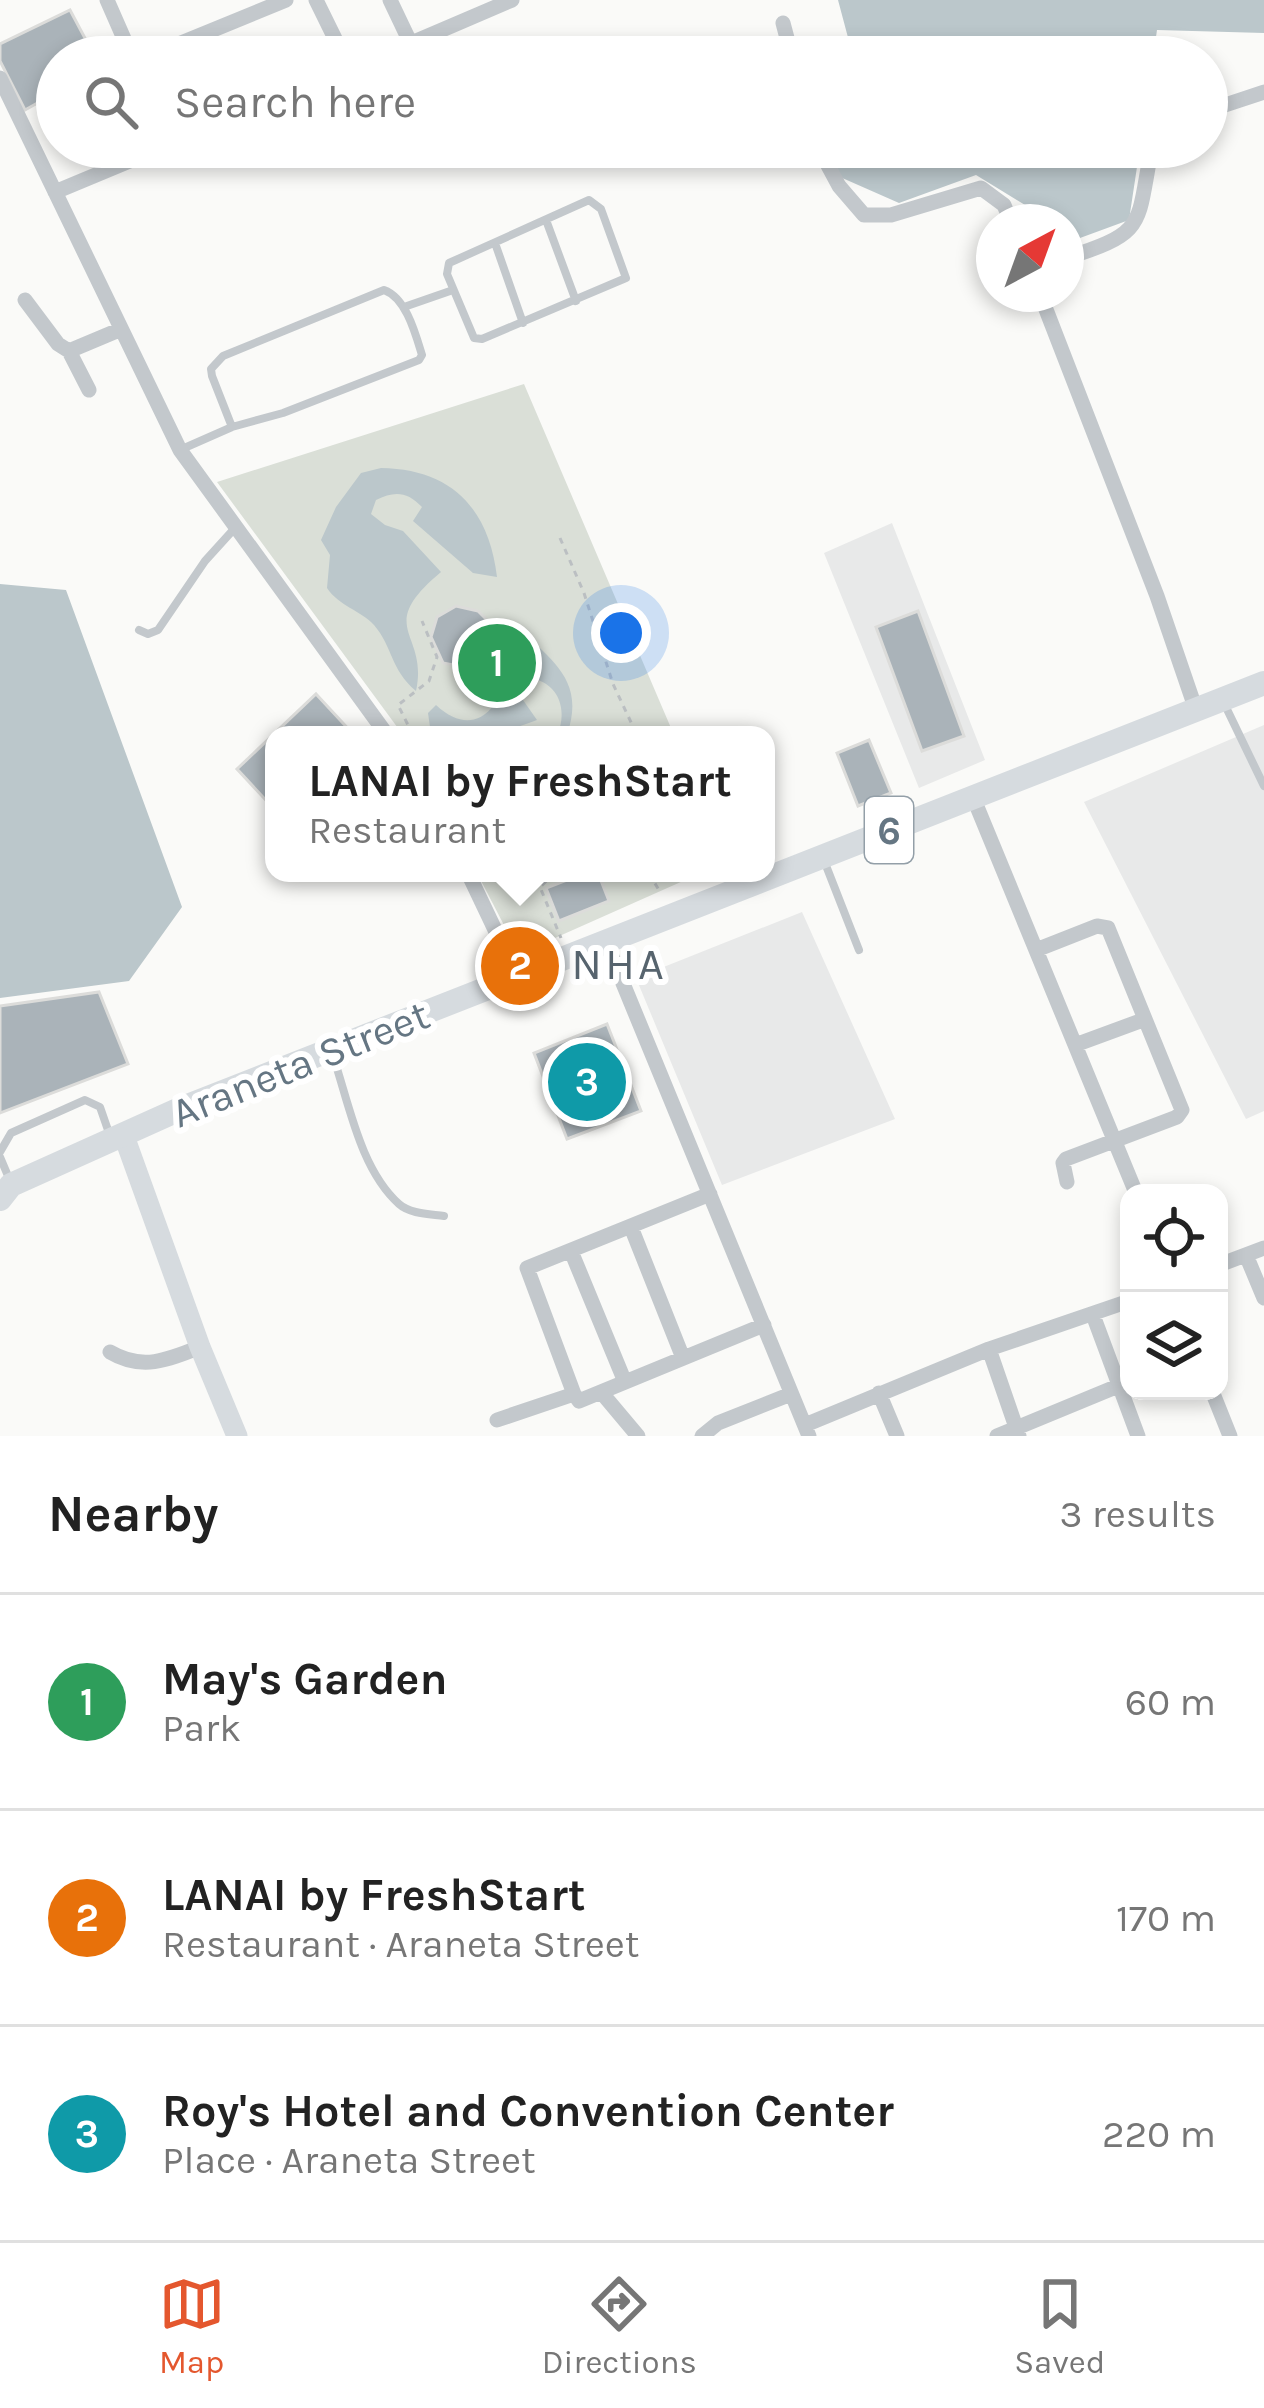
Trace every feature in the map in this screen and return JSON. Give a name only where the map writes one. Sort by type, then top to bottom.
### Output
[{"type":"main road","name":"Araneta Street","points":[[775,875],[1263,685]]},
{"type":"main road","name":"Araneta Street","points":[[4,1189],[180,1109],[757,882]]},
{"type":"street","points":[[109,0],[124,36]]},
{"type":"street","points":[[198,36],[286,0]]},
{"type":"street","points":[[316,0],[334,36]]},
{"type":"street","points":[[390,0],[407,36]]},
{"type":"street","points":[[421,36],[471,8],[512,0]]},
{"type":"street","points":[[784,23],[787,36]]},
{"type":"street","points":[[0,78],[36,153]]},
{"type":"street","points":[[1228,103],[1264,92]]},
{"type":"street","points":[[43,168],[180,450],[380,726]]},
{"type":"street","points":[[55,192],[113,168]]},
{"type":"street","points":[[829,168],[864,215],[891,215],[981,188],[1003,204]]},
{"type":"street","points":[[1084,252],[1131,230],[1141,213],[1148,168]]},
{"type":"street","points":[[25,300],[69,351],[89,389]]},
{"type":"street","points":[[1047,312],[1196,710]]},
{"type":"street","points":[[69,351],[119,330]]},
{"type":"street","points":[[973,797],[1132,1184]]},
{"type":"street","points":[[472,882],[517,976]]},
{"type":"street","points":[[1036,950],[1105,925],[1182,1114],[1066,1159],[1067,1182]]},
{"type":"street","points":[[606,942],[807,1431],[879,1393],[1120,1305]]},
{"type":"street","points":[[1075,1045],[1143,1020]]},
{"type":"street","points":[[118,1139],[237,1436]]},
{"type":"street","points":[[710,1194],[527,1268],[574,1394],[579,1401],[764,1325]]},
{"type":"street","points":[[632,1227],[682,1358]]},
{"type":"street","points":[[1228,1262],[1264,1248]]},
{"type":"street","points":[[571,1251],[625,1382]]},
{"type":"street","points":[[1246,1255],[1264,1298]]},
{"type":"street","points":[[1093,1316],[1138,1436]]},
{"type":"street","points":[[110,1352],[151,1364],[200,1347]]},
{"type":"street","points":[[989,1349],[1017,1432]]},
{"type":"street","points":[[997,1436],[1017,1432],[1118,1386]]},
{"type":"street","points":[[601,1392],[638,1436]]},
{"type":"street","points":[[879,1393],[897,1436]]},
{"type":"street","points":[[497,1420],[574,1394]]},
{"type":"street","points":[[702,1436],[732,1416],[791,1394]]},
{"type":"street","points":[[1216,1400],[1230,1436]]},
{"type":"lane","points":[[592,200],[601,209],[626,269],[623,280],[576,302],[482,339],[474,338],[447,274],[449,263],[495,243],[592,200]]},
{"type":"lane","points":[[546,220],[576,302]]},
{"type":"lane","points":[[495,243],[523,323]]},
{"type":"lane","points":[[180,450],[418,360],[422,355],[404,308],[392,292],[384,290],[223,356],[211,369],[232,427]]},
{"type":"lane","points":[[404,308],[453,290]]},
{"type":"lane","points":[[139,630],[148,634],[158,630],[205,561],[234,529]]},
{"type":"lane","points":[[1222,700],[1264,786]]},
{"type":"lane","points":[[822,856],[859,950]]},
{"type":"lane","points":[[330,1049],[379,1176],[399,1204],[444,1216]]},
{"type":"lane","points":[[4,1189],[0,1155],[11,1132],[85,1100],[100,1107],[118,1139]]},
{"type":"path","points":[[560,538],[633,726]]},
{"type":"path","points":[[408,726],[398,705],[428,681],[437,657],[422,621]]},
{"type":"path","points":[[545,882],[540,887],[569,956]]},
{"type":"path","points":[[654,882],[660,892]]},
{"type":"shaded area","points":[[838,0],[1264,0],[1264,33],[1157,30],[1156,36],[848,36]]},
{"type":"shaded area","points":[[838,168],[1137,168],[1129,220],[1084,237],[1084,204],[1024,204],[976,175],[899,203],[840,177]]},
{"type":"shaded area","points":[[524,384],[670,726],[396,726],[217,482]]},
{"type":"shaded area","points":[[381,468],[428,476],[463,497],[485,531],[497,577],[473,573],[413,521],[422,507],[411,498],[395,494],[376,500],[371,514],[403,531],[441,572],[410,606],[407,619],[418,671],[416,691],[374,625],[327,588],[330,555],[321,540],[336,507],[361,473]]},
{"type":"shaded area","points":[[892,523],[985,760],[919,788],[824,553]]},
{"type":"shaded area","points":[[0,584],[66,590],[182,907],[129,981],[0,998]]},
{"type":"shaded area","points":[[517,626],[562,673],[572,699],[569,726],[560,726],[561,710],[552,689],[538,680],[529,684],[512,672],[507,637]]},
{"type":"shaded area","points":[[506,678],[525,691],[523,700],[537,720],[519,726],[430,726],[428,713],[436,705],[470,720],[488,711]]},
{"type":"shaded area","points":[[1264,725],[1264,1111],[1246,1119],[1084,802]]},
{"type":"shaded area","points":[[482,882],[681,882],[519,954]]},
{"type":"shaded area","points":[[802,912],[895,1119],[722,1185],[636,978]]},
{"type":"building","points":[[70,10],[84,36],[36,36],[36,104],[25,110],[0,61],[0,44]]},
{"type":"building","points":[[456,606],[478,611],[495,628],[493,652],[469,668],[443,663],[431,637],[437,617]]},
{"type":"building","points":[[918,611],[964,736],[922,751],[876,627]]},
{"type":"building","points":[[316,694],[346,726],[282,726]]},
{"type":"building","points":[[869,740],[891,793],[858,806],[837,753]]},
{"type":"building","points":[[265,742],[265,799],[237,769]]},
{"type":"building","points":[[562,882],[602,882],[609,901],[559,921],[546,888]]},
{"type":"building","points":[[99,992],[128,1064],[0,1113],[0,1006]]},
{"type":"building","points":[[607,1024],[641,1111],[567,1139],[534,1053]]},
{"type":"place","name":"May's Garden","points":[[497,663]]},
{"type":"place","name":"LANAI by FreshStart","points":[[520,966]]},
{"type":"place","name":"Roy's Hotel and Convention Center","points":[[587,1082]]},
{"type":"district","name":"NHA","points":[[619,963]]}]
